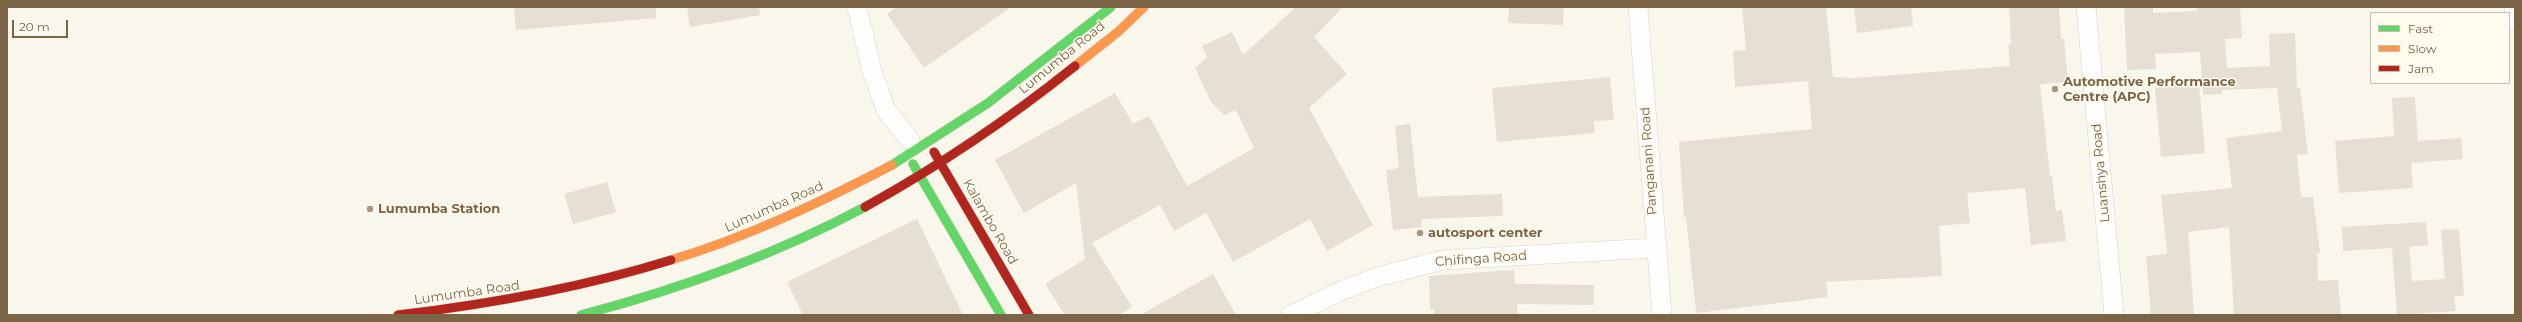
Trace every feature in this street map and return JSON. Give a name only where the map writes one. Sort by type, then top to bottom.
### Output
[{"type":"main road","name":"Lumumba Road","points":[[928,143],[1038,68],[1111,7]]},
{"type":"main road","name":"Lumumba Road","points":[[581,315],[624,305],[684,286],[749,262],[802,238],[921,177],[1047,89],[1144,7]]},
{"type":"main road","name":"Kalambo Road","points":[[928,143],[1028,315]]},
{"type":"main road","points":[[909,148],[921,177],[1000,315]]},
{"type":"main road","name":"Lumumba Road","points":[[398,315],[467,308],[540,296],[616,278],[676,260],[720,245],[793,215],[909,148]]},
{"type":"street","points":[[857,7],[872,71],[886,110],[909,148],[928,143]]},
{"type":"street","name":"Panganani Road","points":[[1638,7],[1662,315]]},
{"type":"street","name":"Luanshya Road","points":[[2086,7],[2114,315]]},
{"type":"street","points":[[2514,7],[2515,21]]},
{"type":"street","name":"Chifinga Road","points":[[1292,315],[1341,291],[1377,277],[1443,260],[1656,248]]},
{"type":"building","points":[[514,7],[656,7],[656,18],[516,30]]},
{"type":"building","points":[[687,7],[759,7],[760,15],[690,27]]},
{"type":"building","points":[[897,7],[1011,7],[924,68],[887,14]]},
{"type":"building","points":[[1296,7],[1343,7],[1314,37],[1347,74],[1309,108],[1373,225],[1327,251],[1310,219],[1233,262],[1206,213],[1174,231],[1160,205],[1092,243],[1132,307],[1119,315],[1065,315],[1045,284],[1085,259],[1076,183],[1024,213],[995,160],[1115,93],[1133,124],[1149,116],[1187,186],[1254,148],[1236,110],[1224,115],[1211,102],[1195,68],[1207,57],[1202,46],[1232,32],[1243,55]]},
{"type":"building","points":[[1509,7],[1564,7],[1563,25],[1508,23]]},
{"type":"building","points":[[1742,7],[1826,7],[1833,77],[1855,78],[2010,66],[2008,45],[2011,44],[2009,7],[2059,7],[2061,39],[2064,39],[2068,82],[2040,84],[2050,176],[2052,176],[2056,211],[2062,210],[2066,241],[2031,245],[2025,188],[1967,193],[1970,223],[1939,226],[1942,276],[1826,282],[1828,297],[1696,313],[1686,217],[1684,217],[1679,142],[1812,129],[1808,81],[1735,87],[1733,51],[1746,50]]},
{"type":"building","points":[[1854,7],[1911,7],[1913,26],[1857,33]]},
{"type":"building","points":[[2124,7],[2153,7],[2153,13],[2197,11],[2197,7],[2240,7],[2242,38],[2225,39],[2227,68],[2270,66],[2269,34],[2295,33],[2297,88],[2300,88],[2308,154],[2297,155],[2301,197],[2313,197],[2320,253],[2317,253],[2318,281],[2338,280],[2341,315],[2234,315],[2229,227],[2188,232],[2194,315],[2151,315],[2146,256],[2167,254],[2161,195],[2232,188],[2226,138],[2282,131],[2277,88],[2222,90],[2222,94],[2203,95],[2200,52],[2155,54],[2156,69],[2127,70]]},
{"type":"building","points":[[1610,77],[1614,120],[1594,121],[1595,133],[1497,142],[1492,88]]},
{"type":"building","points":[[2199,84],[2205,153],[2161,157],[2155,88]]},
{"type":"building","points":[[2415,97],[2418,141],[2461,138],[2463,159],[2411,163],[2413,188],[2339,193],[2335,141],[2394,136],[2392,98]]},
{"type":"building","points":[[1410,124],[1418,197],[1502,194],[1503,216],[1421,219],[1422,227],[1393,230],[1386,170],[1399,168],[1395,126]]},
{"type":"building","points":[[607,182],[616,212],[573,224],[564,194]]},
{"type":"building","points":[[917,219],[963,315],[803,315],[787,282]]},
{"type":"building","points":[[2426,222],[2428,245],[2409,247],[2412,281],[2445,279],[2441,230],[2459,229],[2464,296],[2454,296],[2456,311],[2397,315],[2392,248],[2343,251],[2342,227]]},
{"type":"building","points":[[1514,270],[1515,284],[1594,285],[1594,305],[1517,304],[1518,315],[1434,315],[1434,309],[1430,310],[1429,276]]},
{"type":"building","points":[[1213,274],[1236,315],[1140,315]]},
{"type":"traffic: fast","points":[[892,165],[988,103],[1111,7]]},
{"type":"traffic: fast","points":[[913,164],[1001,315]]},
{"type":"traffic: fast","points":[[581,315],[654,294],[726,269],[797,240],[865,207]]},
{"type":"traffic: slow","points":[[1075,66],[1119,31],[1144,7]]},
{"type":"traffic: slow","points":[[671,260],[728,241],[784,218],[892,165]]},
{"type":"traffic: jam","points":[[865,207],[920,175],[973,141],[1025,105],[1075,66]]},
{"type":"traffic: jam","points":[[934,152],[1029,315]]},
{"type":"traffic: jam","points":[[398,315],[467,306],[536,294],[603,279],[671,260]]},
{"type":"place","name":"Automotive Performance Centre (APC)","points":[[2055,89]]},
{"type":"place","name":"Lumumba Station","points":[[370,209]]},
{"type":"place","name":"autosport center","points":[[1420,233]]}]
